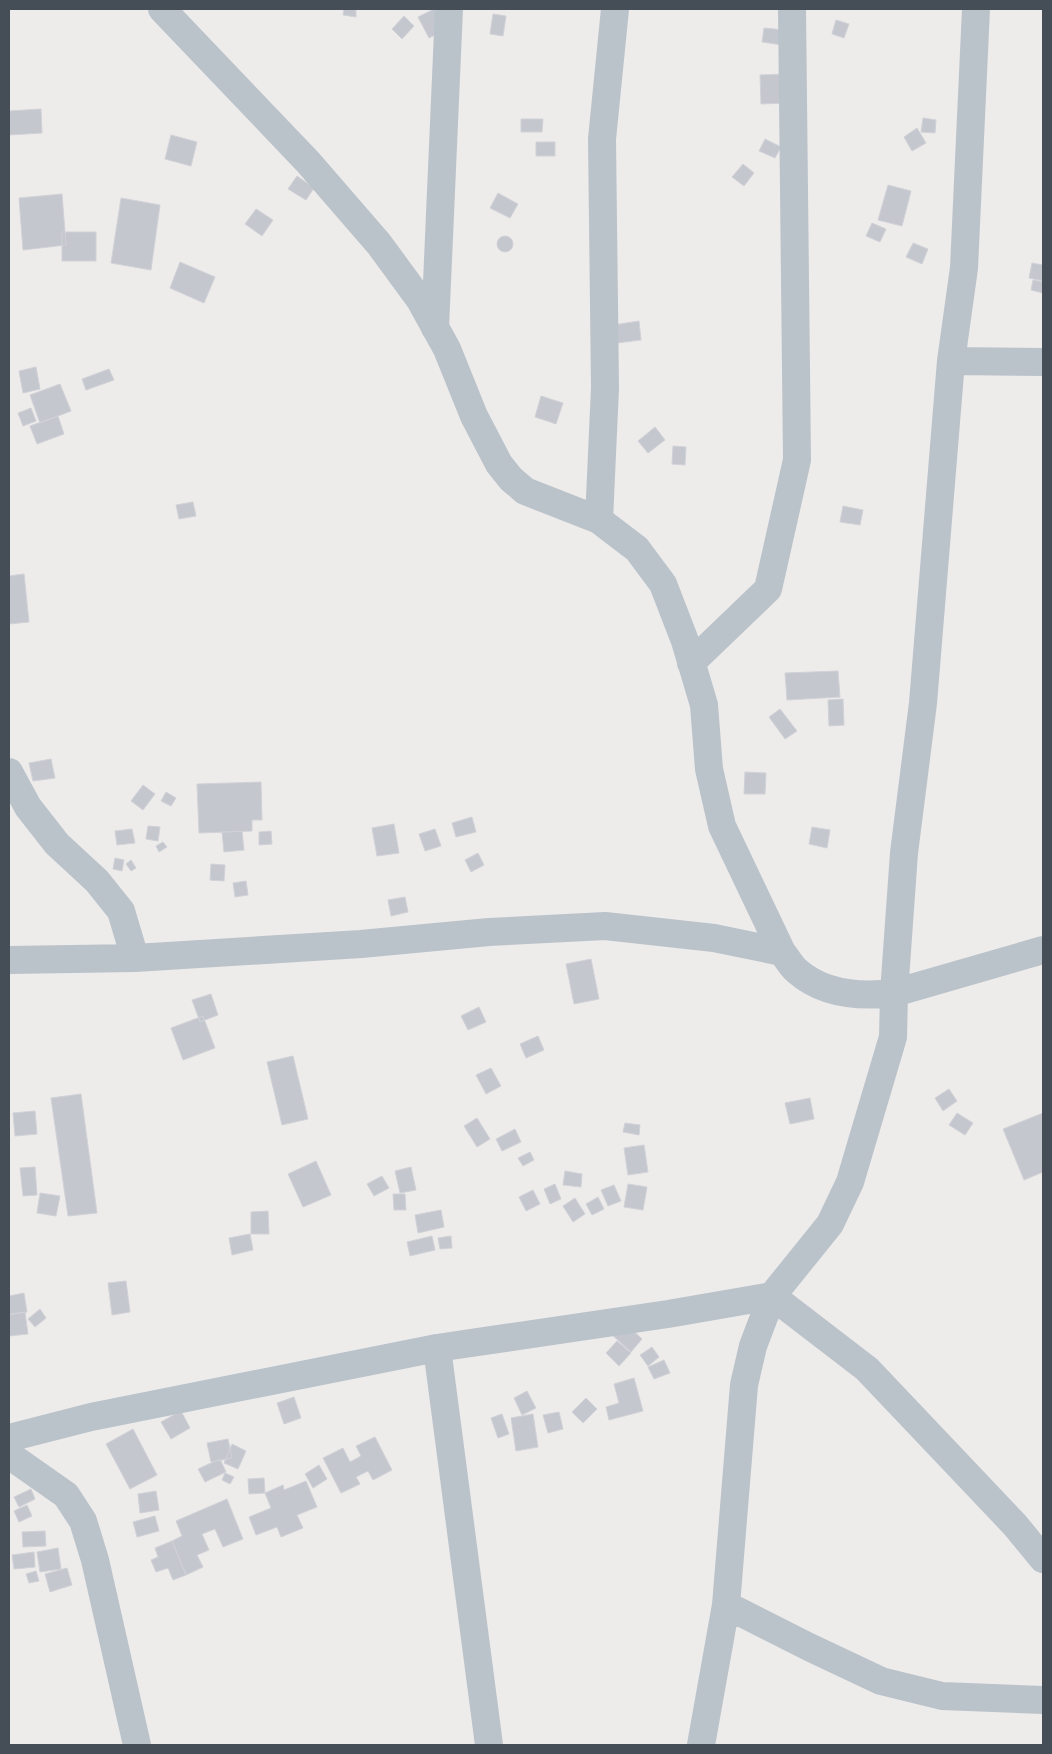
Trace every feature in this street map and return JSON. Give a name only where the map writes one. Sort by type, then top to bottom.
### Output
[{"type":"street","points":[[162,9],[308,162],[379,244],[420,300],[447,349],[474,416],[499,464],[511,479],[525,491],[599,520],[637,549],[663,584],[704,705],[709,769],[722,826],[782,952],[796,970],[808,980],[825,988],[847,994],[870,996],[894,993],[1043,950]]},
{"type":"street","points":[[435,328],[449,9]]},
{"type":"street","points":[[599,520],[605,388],[602,139],[614,9]]},
{"type":"street","points":[[691,663],[768,589],[797,460],[792,9]]},
{"type":"street","points":[[701,1745],[726,1605],[744,1385],[753,1346],[772,1296],[830,1224],[850,1182],[893,1037],[894,993],[904,852],[923,703],[951,361],[964,268],[976,9]]},
{"type":"street","points":[[951,361],[1043,362]]},
{"type":"street","points":[[9,772],[28,807],[57,844],[96,881],[121,911],[135,958]]},
{"type":"street","points":[[9,960],[135,958],[361,944],[489,932],[605,926],[714,938],[782,952]]},
{"type":"street","points":[[9,1438],[91,1417],[437,1348],[668,1314],[772,1296],[867,1369],[1008,1518],[1043,1558]]},
{"type":"street","points":[[437,1348],[489,1745]]},
{"type":"street","points":[[9,1455],[66,1495],[83,1521],[96,1560],[129,1742]]},
{"type":"street","points":[[726,1605],[809,1648],[881,1682],[942,1696],[1043,1700]]},
{"type":"building","points":[[344,9],[356,9],[356,17],[343,15]]},
{"type":"building","points":[[434,9],[439,9],[449,28],[429,38],[418,17]]},
{"type":"building","points":[[493,14],[506,16],[503,36],[490,34]]},
{"type":"building","points":[[404,16],[414,26],[402,39],[392,29]]},
{"type":"building","points":[[836,20],[849,24],[844,38],[832,34]]},
{"type":"building","points":[[764,28],[784,30],[782,45],[762,42]]},
{"type":"building","points":[[785,74],[786,103],[761,104],[760,75]]},
{"type":"building","points":[[41,109],[42,133],[9,135],[9,111]]},
{"type":"building","points":[[923,118],[936,120],[935,133],[921,132]]},
{"type":"building","points":[[521,119],[543,119],[542,132],[521,132]]},
{"type":"building","points":[[917,128],[926,143],[912,151],[904,137]]},
{"type":"building","points":[[171,135],[197,142],[191,166],[165,159]]},
{"type":"building","points":[[765,139],[781,147],[775,158],[759,151]]},
{"type":"building","points":[[536,142],[555,142],[555,156],[536,156]]},
{"type":"building","points":[[743,164],[754,173],[744,186],[732,177]]},
{"type":"building","points":[[297,176],[314,188],[306,200],[288,189]]},
{"type":"building","points":[[888,185],[911,191],[902,226],[878,220]]},
{"type":"building","points":[[498,193],[518,204],[510,218],[490,208]]},
{"type":"building","points":[[62,194],[66,245],[23,250],[19,198]]},
{"type":"building","points":[[121,198],[160,205],[151,270],[111,263]]},
{"type":"building","points":[[256,209],[273,220],[262,236],[245,224]]},
{"type":"building","points":[[872,223],[886,229],[880,242],[866,236]]},
{"type":"building","points":[[62,232],[96,232],[96,261],[62,261]]},
{"type":"building","points":[[505,236],[511,238],[513,244],[511,250],[505,252],[499,250],[497,244],[499,238]]},
{"type":"building","points":[[913,243],[928,249],[922,264],[906,257]]},
{"type":"building","points":[[180,262],[215,277],[204,303],[170,288]]},
{"type":"building","points":[[1032,263],[1043,265],[1043,281],[1029,278]]},
{"type":"building","points":[[1033,280],[1043,282],[1043,293],[1031,290]]},
{"type":"building","points":[[639,321],[641,340],[617,343],[614,325]]},
{"type":"building","points":[[36,367],[40,389],[23,393],[19,371]]},
{"type":"building","points":[[109,369],[114,380],[86,390],[82,379]]},
{"type":"building","points":[[60,384],[71,411],[40,423],[30,395]]},
{"type":"building","points":[[541,396],[563,403],[556,424],[535,417]]},
{"type":"building","points":[[31,408],[36,421],[23,426],[18,413]]},
{"type":"building","points":[[58,416],[64,434],[37,444],[30,426]]},
{"type":"building","points":[[655,427],[665,440],[648,453],[638,441]]},
{"type":"building","points":[[673,446],[686,447],[685,465],[672,464]]},
{"type":"building","points":[[193,502],[196,516],[179,519],[176,505]]},
{"type":"building","points":[[843,506],[863,510],[860,525],[840,522]]},
{"type":"building","points":[[24,574],[29,622],[9,624],[9,576]]},
{"type":"building","points":[[838,671],[840,697],[787,700],[785,673]]},
{"type":"building","points":[[843,699],[844,725],[829,726],[828,700]]},
{"type":"building","points":[[780,709],[797,731],[785,739],[769,717]]},
{"type":"building","points":[[51,759],[55,778],[33,781],[29,763]]},
{"type":"building","points":[[745,772],[766,773],[765,794],[744,794]]},
{"type":"building","points":[[261,782],[262,820],[252,820],[252,831],[199,833],[197,784]]},
{"type":"building","points":[[143,785],[155,794],[143,810],[131,801]]},
{"type":"building","points":[[166,792],[176,798],[171,806],[161,801]]},
{"type":"building","points":[[472,817],[476,832],[456,837],[452,823]]},
{"type":"building","points":[[394,824],[399,853],[377,856],[372,828]]},
{"type":"building","points":[[148,826],[160,827],[158,841],[146,839]]},
{"type":"building","points":[[812,827],[830,830],[827,848],[809,844]]},
{"type":"building","points":[[132,829],[135,843],[117,845],[115,831]]},
{"type":"building","points":[[435,829],[441,846],[425,851],[419,834]]},
{"type":"building","points":[[242,831],[244,850],[224,852],[222,832]]},
{"type":"building","points":[[271,831],[272,844],[259,845],[259,832]]},
{"type":"building","points":[[163,842],[167,847],[159,852],[156,846]]},
{"type":"building","points":[[478,853],[484,865],[471,872],[465,860]]},
{"type":"building","points":[[115,858],[124,860],[122,871],[113,869]]},
{"type":"building","points":[[131,860],[136,868],[131,871],[126,864]]},
{"type":"building","points":[[211,864],[225,865],[224,881],[210,880]]},
{"type":"building","points":[[246,881],[248,895],[235,897],[233,883]]},
{"type":"building","points":[[405,897],[408,912],[391,916],[388,900]]},
{"type":"building","points":[[591,959],[599,999],[574,1004],[566,964]]},
{"type":"building","points":[[211,994],[218,1015],[200,1022],[192,1000]]},
{"type":"building","points":[[479,1007],[486,1022],[468,1030],[461,1016]]},
{"type":"building","points":[[203,1016],[215,1048],[183,1060],[171,1028]]},
{"type":"building","points":[[538,1036],[544,1050],[526,1058],[520,1044]]},
{"type":"building","points":[[293,1056],[308,1119],[282,1125],[267,1062]]},
{"type":"building","points":[[491,1068],[501,1086],[486,1094],[476,1075]]},
{"type":"building","points":[[949,1089],[957,1101],[943,1111],[935,1098]]},
{"type":"building","points":[[81,1094],[97,1213],[68,1216],[51,1098]]},
{"type":"building","points":[[810,1098],[814,1119],[790,1124],[785,1103]]},
{"type":"building","points":[[35,1111],[37,1134],[15,1136],[13,1113]]},
{"type":"building","points":[[957,1113],[973,1123],[965,1135],[949,1125]]},
{"type":"building","points":[[1043,1113],[1043,1172],[1024,1180],[1003,1129]]},
{"type":"building","points":[[477,1118],[490,1139],[477,1147],[464,1126]]},
{"type":"building","points":[[625,1123],[640,1125],[639,1135],[623,1132]]},
{"type":"building","points":[[515,1129],[521,1142],[502,1151],[496,1139]]},
{"type":"building","points":[[644,1145],[648,1172],[628,1175],[624,1148]]},
{"type":"building","points":[[530,1152],[534,1160],[523,1166],[518,1158]]},
{"type":"building","points":[[316,1161],[331,1195],[303,1207],[288,1174]]},
{"type":"building","points":[[35,1167],[37,1195],[23,1196],[20,1168]]},
{"type":"building","points":[[411,1167],[416,1190],[400,1193],[395,1171]]},
{"type":"building","points":[[565,1171],[582,1174],[581,1187],[563,1185]]},
{"type":"building","points":[[382,1176],[389,1188],[374,1196],[367,1184]]},
{"type":"building","points":[[555,1184],[561,1199],[550,1204],[544,1189]]},
{"type":"building","points":[[628,1184],[647,1187],[643,1210],[624,1207]]},
{"type":"building","points":[[614,1185],[621,1201],[608,1206],[601,1190]]},
{"type":"building","points":[[533,1190],[540,1204],[526,1211],[519,1197]]},
{"type":"building","points":[[40,1193],[60,1196],[56,1216],[37,1213]]},
{"type":"building","points":[[393,1194],[405,1194],[406,1210],[394,1210]]},
{"type":"building","points":[[598,1197],[604,1209],[592,1215],[586,1204]]},
{"type":"building","points":[[575,1198],[585,1214],[573,1222],[563,1206]]},
{"type":"building","points":[[441,1210],[444,1227],[418,1233],[415,1215]]},
{"type":"building","points":[[268,1211],[269,1234],[251,1234],[251,1212]]},
{"type":"building","points":[[250,1234],[253,1250],[232,1255],[229,1238]]},
{"type":"building","points":[[432,1236],[435,1250],[410,1256],[407,1242]]},
{"type":"building","points":[[451,1236],[452,1248],[440,1249],[438,1238]]},
{"type":"building","points":[[126,1281],[130,1312],[112,1315],[108,1283]]},
{"type":"building","points":[[24,1293],[27,1312],[9,1315],[9,1296]]},
{"type":"building","points":[[40,1309],[46,1318],[35,1327],[28,1319]]},
{"type":"building","points":[[25,1312],[28,1334],[9,1336],[9,1314]]},
{"type":"building","points":[[623,1321],[642,1339],[631,1352],[611,1334]]},
{"type":"building","points":[[617,1341],[631,1353],[619,1366],[606,1353]]},
{"type":"building","points":[[652,1347],[659,1357],[648,1366],[640,1355]]},
{"type":"building","points":[[664,1360],[670,1373],[654,1379],[648,1367]]},
{"type":"building","points":[[634,1378],[643,1411],[609,1420],[606,1407],[619,1403],[614,1384]]},
{"type":"building","points":[[527,1391],[536,1408],[522,1415],[514,1398]]},
{"type":"building","points":[[294,1397],[301,1418],[284,1424],[277,1403]]},
{"type":"building","points":[[586,1398],[597,1409],[583,1423],[572,1412]]},
{"type":"building","points":[[181,1411],[190,1428],[171,1439],[161,1422]]},
{"type":"building","points":[[559,1412],[563,1429],[548,1433],[543,1415]]},
{"type":"building","points":[[502,1414],[509,1434],[498,1438],[491,1418]]},
{"type":"building","points":[[533,1414],[538,1447],[516,1451],[511,1418]]},
{"type":"building","points":[[133,1429],[157,1475],[130,1489],[106,1444]]},
{"type":"building","points":[[375,1437],[392,1470],[373,1480],[368,1471],[356,1477],[360,1484],[341,1493],[323,1458],[343,1448],[350,1462],[361,1456],[356,1446]]},
{"type":"building","points":[[228,1439],[232,1458],[211,1462],[207,1443]]},
{"type":"building","points":[[232,1444],[246,1451],[238,1469],[224,1463]]},
{"type":"building","points":[[220,1459],[226,1472],[205,1482],[198,1469]]},
{"type":"building","points":[[319,1465],[327,1479],[313,1488],[305,1474]]},
{"type":"building","points":[[225,1473],[234,1477],[230,1484],[222,1480]]},
{"type":"building","points":[[264,1478],[265,1493],[249,1494],[248,1479]]},
{"type":"building","points":[[306,1481],[317,1507],[297,1515],[303,1528],[281,1537],[277,1527],[256,1535],[249,1517],[271,1508],[265,1493],[283,1485],[284,1490]]},
{"type":"building","points":[[31,1489],[35,1499],[19,1507],[14,1497]]},
{"type":"building","points":[[156,1491],[159,1510],[140,1513],[138,1494]]},
{"type":"building","points":[[227,1499],[243,1539],[223,1547],[215,1529],[202,1534],[209,1550],[197,1555],[203,1567],[186,1575],[172,1541],[182,1536],[176,1521]]},
{"type":"building","points":[[27,1505],[32,1516],[19,1522],[14,1511]]},
{"type":"building","points":[[155,1516],[159,1531],[137,1537],[133,1522]]},
{"type":"building","points":[[45,1531],[46,1546],[23,1547],[22,1532]]},
{"type":"building","points":[[172,1541],[186,1575],[173,1580],[168,1568],[156,1572],[151,1560],[158,1557],[155,1548]]},
{"type":"building","points":[[58,1548],[61,1569],[40,1572],[37,1552]]},
{"type":"building","points":[[34,1552],[35,1567],[14,1569],[12,1555]]},
{"type":"building","points":[[67,1568],[72,1585],[50,1592],[45,1574]]},
{"type":"building","points":[[36,1571],[39,1581],[29,1583],[26,1574]]}]
